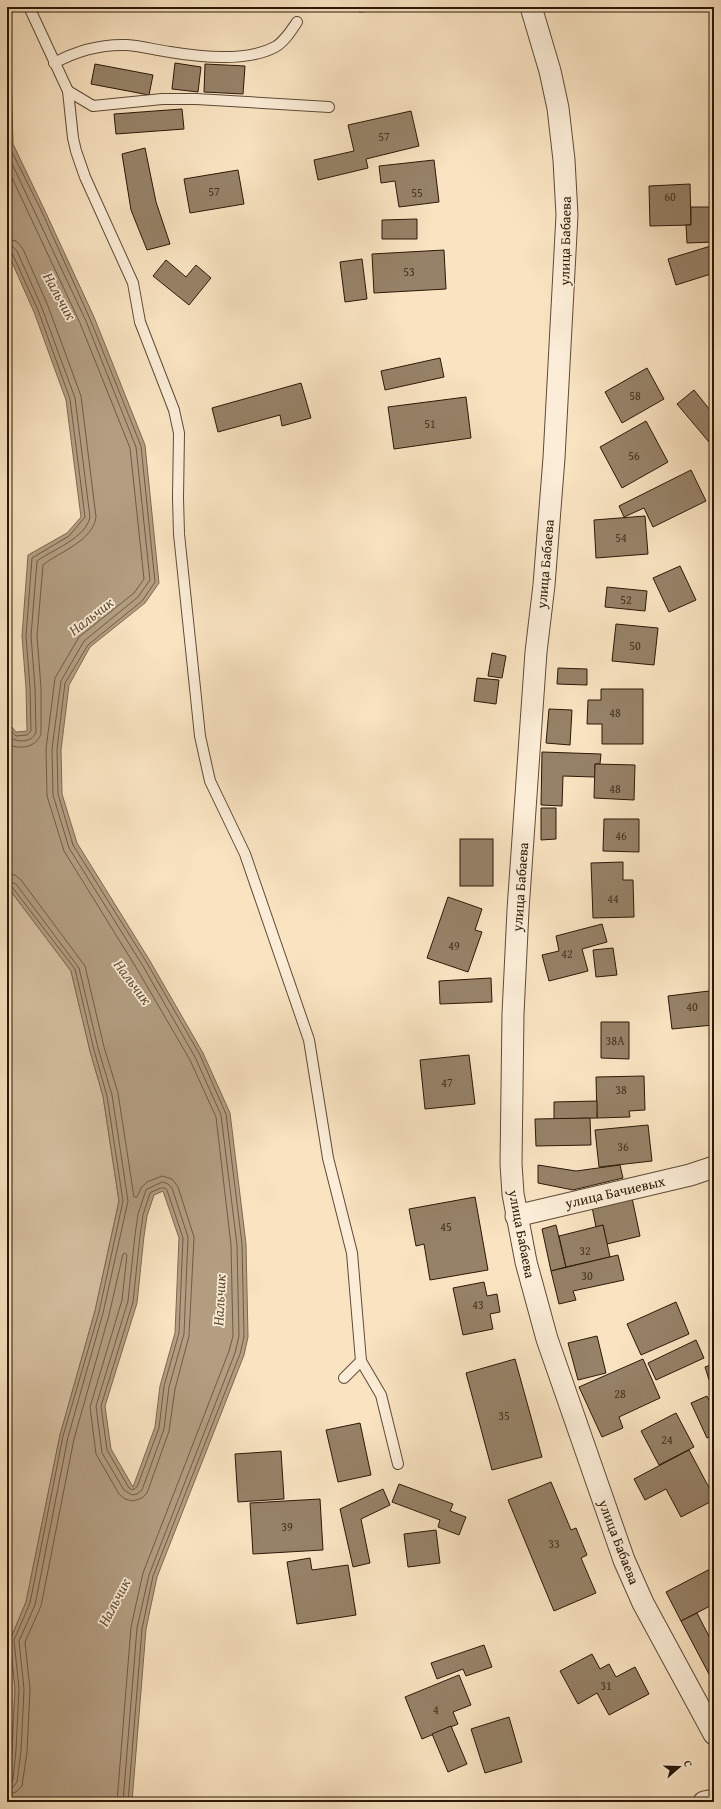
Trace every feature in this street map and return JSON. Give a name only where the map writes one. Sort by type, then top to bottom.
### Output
[{"type":"street","name":"улица Бабаева","points":[[531,7],[550,71],[558,108],[568,215],[554,458],[544,586],[536,652],[513,1000],[512,1164],[516,1216],[526,1262],[547,1339],[624,1560],[643,1603],[714,1734]]},
{"type":"street","name":"улица Бачиевых","points":[[516,1216],[690,1175],[714,1167]]},
{"type":"street","points":[[704,1802],[714,1800]]},
{"type":"lane","points":[[29,7],[68,91],[73,138],[76,151],[85,176],[133,283],[140,322],[174,410],[179,433],[179,534],[200,736],[210,781],[245,854],[309,1040],[328,1158],[352,1253],[361,1361],[381,1395],[398,1464]]},
{"type":"lane","points":[[54,62],[72,53],[92,47],[129,45],[203,56],[234,56],[257,53],[276,47],[288,36],[297,22]]},
{"type":"lane","points":[[68,91],[93,106],[162,100],[196,99],[329,107]]},
{"type":"lane","points":[[344,1378],[361,1361]]},
{"type":"shaded area","points":[[7,886],[71,971],[90,1051],[103,1096],[119,1201],[95,1311],[60,1435],[26,1602],[10,1640],[15,1689],[12,1750],[7,1795]]},
{"type":"water","name":"Нальчик","points":[[7,10],[10,26],[13,144],[94,317],[145,445],[159,583],[145,603],[90,647],[69,685],[61,750],[62,794],[77,843],[150,961],[203,1053],[230,1113],[246,1244],[248,1337],[244,1355],[157,1577],[146,1629],[132,1802],[7,1802],[12,1750],[15,1689],[10,1640],[26,1602],[60,1435],[95,1311],[119,1201],[103,1096],[90,1051],[71,971],[7,886],[7,721],[16,732],[27,731],[26,688],[22,636],[28,555],[67,533],[81,517],[66,400],[34,312],[7,251]],"holes":[[[163,1191],[179,1238],[175,1333],[160,1386],[155,1427],[133,1487],[111,1449],[105,1406],[137,1303],[147,1216],[154,1195]]]},
{"type":"building","points":[[359,7],[387,7],[387,10],[359,12]]},
{"type":"building","points":[[175,63],[201,67],[198,92],[172,89]]},
{"type":"building","points":[[95,64],[153,75],[149,95],[91,84]]},
{"type":"building","points":[[205,64],[245,66],[243,94],[204,92]]},
{"type":"building","points":[[182,109],[184,129],[116,134],[114,114]]},
{"type":"building","points":[[411,111],[419,146],[366,159],[368,168],[318,180],[314,160],[354,151],[348,125]]},
{"type":"building","points":[[145,148],[156,202],[170,244],[147,250],[131,210],[122,154]]},
{"type":"building","points":[[434,160],[439,202],[399,207],[395,181],[381,183],[379,166]]},
{"type":"building","points":[[238,170],[244,204],[190,213],[184,179]]},
{"type":"building","points":[[690,184],[691,225],[650,226],[649,186]]},
{"type":"building","points":[[691,207],[714,207],[714,242],[687,243],[686,225],[691,225]]},
{"type":"building","points":[[417,219],[417,239],[382,239],[382,220]]},
{"type":"building","points":[[714,245],[714,273],[676,285],[668,259]]},
{"type":"building","points":[[444,250],[446,289],[374,293],[372,254]]},
{"type":"building","points":[[362,259],[367,299],[345,302],[340,262]]},
{"type":"building","points":[[166,260],[186,277],[196,265],[211,278],[189,305],[153,276]]},
{"type":"building","points":[[440,358],[444,377],[385,390],[381,371]]},
{"type":"building","points":[[647,368],[664,399],[622,423],[605,392]]},
{"type":"building","points":[[301,383],[311,418],[282,426],[280,415],[218,432],[212,408]]},
{"type":"building","points":[[694,390],[714,415],[714,448],[677,404]]},
{"type":"building","points":[[466,397],[471,438],[394,449],[388,407]]},
{"type":"building","points":[[646,421],[668,462],[622,488],[600,447]]},
{"type":"building","points":[[691,470],[706,501],[653,527],[644,508],[624,517],[619,506]]},
{"type":"building","points":[[645,516],[648,554],[596,558],[594,520]]},
{"type":"building","points":[[680,566],[696,600],[669,612],[653,578]]},
{"type":"building","points":[[607,587],[647,591],[645,611],[605,607]]},
{"type":"building","points":[[616,624],[658,628],[654,665],[612,661]]},
{"type":"building","points":[[492,653],[506,656],[502,678],[488,676]]},
{"type":"building","points":[[558,668],[587,669],[587,685],[557,684]]},
{"type":"building","points":[[477,678],[499,680],[496,704],[474,701]]},
{"type":"building","points":[[601,689],[643,689],[643,744],[602,744],[602,724],[587,724],[588,700],[601,700]]},
{"type":"building","points":[[549,709],[572,710],[570,745],[546,743]]},
{"type":"building","points":[[542,752],[601,754],[600,764],[595,764],[595,777],[563,776],[562,806],[541,805]]},
{"type":"building","points":[[595,764],[635,765],[634,800],[594,798]]},
{"type":"building","points":[[541,808],[556,808],[556,839],[541,840]]},
{"type":"building","points":[[604,819],[639,819],[639,852],[603,851]]},
{"type":"building","points":[[460,839],[493,839],[493,886],[460,886]]},
{"type":"building","points":[[623,862],[623,880],[633,880],[634,917],[593,918],[591,863]]},
{"type":"building","points":[[448,897],[482,909],[475,930],[482,932],[468,972],[427,958]]},
{"type":"building","points":[[602,924],[607,942],[582,949],[588,971],[549,981],[542,955],[559,951],[556,936]]},
{"type":"building","points":[[613,948],[617,975],[596,977],[593,950]]},
{"type":"building","points":[[491,978],[492,1002],[440,1004],[439,981]]},
{"type":"building","points":[[709,991],[710,995],[714,994],[713,1025],[672,1029],[668,996]]},
{"type":"building","points":[[601,1022],[629,1022],[629,1059],[601,1058]]},
{"type":"building","points":[[469,1055],[475,1104],[425,1109],[420,1060]]},
{"type":"building","points":[[644,1076],[645,1110],[629,1111],[630,1117],[597,1118],[596,1077]]},
{"type":"building","points":[[597,1101],[597,1118],[554,1119],[554,1102]]},
{"type":"building","points":[[590,1118],[591,1145],[536,1146],[535,1119]]},
{"type":"building","points":[[648,1125],[652,1161],[599,1167],[595,1130]]},
{"type":"building","points":[[538,1165],[576,1171],[620,1165],[623,1178],[573,1190],[538,1183]]},
{"type":"building","points":[[475,1197],[488,1270],[430,1280],[424,1244],[416,1246],[409,1209]]},
{"type":"building","points":[[632,1198],[640,1236],[607,1244],[603,1225],[596,1227],[592,1207]]},
{"type":"building","points":[[556,1225],[566,1267],[551,1271],[542,1229]]},
{"type":"building","points":[[603,1225],[610,1257],[566,1267],[559,1236]]},
{"type":"building","points":[[618,1255],[624,1280],[573,1291],[576,1300],[559,1304],[551,1271]]},
{"type":"building","points":[[484,1282],[487,1296],[497,1294],[500,1312],[490,1314],[493,1329],[463,1335],[453,1288]]},
{"type":"building","points":[[676,1302],[689,1334],[641,1355],[627,1324]]},
{"type":"building","points":[[597,1336],[606,1373],[578,1380],[568,1343]]},
{"type":"building","points":[[696,1340],[704,1358],[656,1380],[648,1363]]},
{"type":"building","points":[[515,1359],[542,1457],[492,1470],[466,1373]]},
{"type":"building","points":[[643,1359],[660,1398],[619,1417],[623,1428],[602,1437],[579,1387]]},
{"type":"building","points":[[714,1364],[714,1385],[711,1386],[705,1367]]},
{"type":"building","points":[[707,1396],[714,1411],[714,1435],[707,1438],[691,1403]]},
{"type":"building","points":[[676,1413],[694,1447],[659,1465],[641,1431]]},
{"type":"building","points":[[360,1423],[371,1475],[338,1482],[326,1430]]},
{"type":"building","points":[[689,1450],[714,1497],[714,1500],[681,1517],[666,1489],[645,1500],[634,1479]]},
{"type":"building","points":[[281,1451],[284,1499],[238,1502],[235,1454]]},
{"type":"building","points":[[551,1482],[571,1530],[576,1528],[587,1555],[581,1558],[596,1593],[554,1611],[508,1500]]},
{"type":"building","points":[[399,1484],[453,1504],[450,1511],[466,1517],[459,1535],[438,1527],[440,1520],[392,1502]]},
{"type":"building","points":[[383,1489],[390,1505],[361,1519],[370,1563],[353,1567],[340,1509]]},
{"type":"building","points":[[320,1499],[323,1550],[253,1554],[250,1503]]},
{"type":"building","points":[[436,1530],[440,1563],[408,1567],[404,1534]]},
{"type":"building","points":[[310,1558],[312,1570],[348,1565],[356,1615],[297,1624],[287,1562]]},
{"type":"building","points":[[714,1567],[714,1604],[681,1621],[666,1592]]},
{"type":"building","points":[[697,1613],[714,1646],[714,1674],[710,1676],[681,1621]]},
{"type":"building","points":[[484,1645],[492,1667],[466,1676],[463,1669],[437,1679],[431,1663]]},
{"type":"building","points":[[592,1654],[600,1669],[609,1664],[616,1677],[635,1667],[649,1694],[609,1715],[597,1693],[578,1704],[560,1671]]},
{"type":"building","points":[[459,1675],[471,1705],[453,1712],[458,1724],[422,1739],[405,1697]]},
{"type":"building","points":[[509,1717],[522,1762],[485,1773],[471,1729]]},
{"type":"building","points":[[451,1726],[467,1764],[448,1772],[432,1734]]}]
